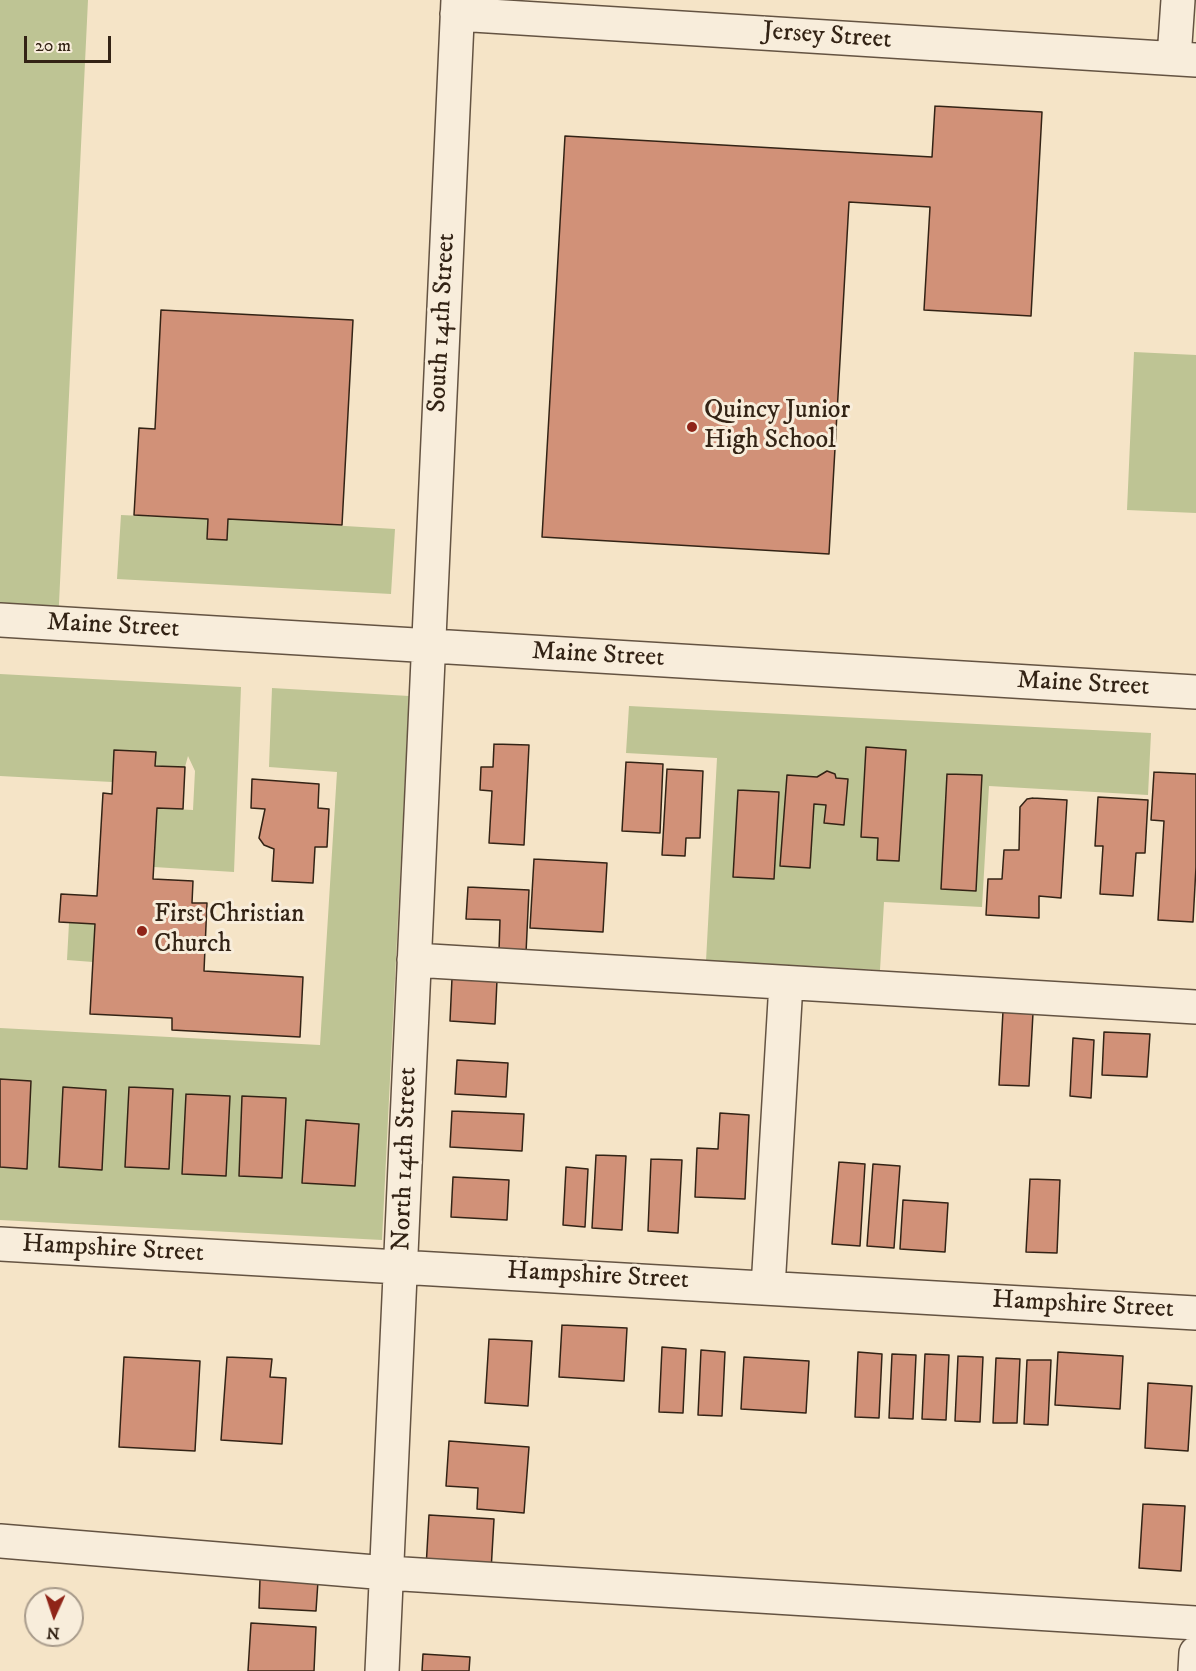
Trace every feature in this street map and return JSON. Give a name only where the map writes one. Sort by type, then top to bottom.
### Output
[{"type":"street","points":[[1178,0],[1185,59]]},
{"type":"street","name":"Jersey Street","points":[[458,7],[1185,59]]},
{"type":"street","name":"South 14th Street","points":[[427,646],[458,7]]},
{"type":"street","name":"Maine Street","points":[[0,620],[1196,692]]},
{"type":"street","name":"North 14th Street","points":[[382,1671],[402,1266],[427,646]]},
{"type":"street","points":[[414,960],[1196,1007]]},
{"type":"street","points":[[768,1288],[786,983]]},
{"type":"street","name":"Hampshire Street","points":[[0,1244],[1196,1313]]},
{"type":"street","points":[[0,1540],[387,1573],[1196,1623]]},
{"type":"street","points":[[1195,1671],[1196,1653]]},
{"type":"green space","points":[[0,0],[88,0],[58,624],[0,621]]},
{"type":"green space","points":[[1134,352],[1196,355],[1196,513],[1127,510]]},
{"type":"green space","points":[[121,515],[208,519],[207,539],[227,540],[228,519],[395,529],[391,594],[117,579]]},
{"type":"green space","points":[[0,674],[241,687],[234,872],[154,867],[157,808],[193,810],[195,771],[188,756],[185,767],[155,766],[155,752],[114,750],[112,782],[0,776]]},
{"type":"green space","points":[[272,688],[409,696],[382,1240],[0,1220],[0,1028],[320,1045],[337,772],[269,767]]},
{"type":"green space","points":[[629,706],[1151,733],[1148,795],[989,786],[982,907],[884,902],[880,970],[706,961],[717,758],[626,753]]},
{"type":"green space","points":[[69,923],[95,924],[93,962],[67,960]]},
{"type":"building","name":"Quincy Junior High School","points":[[935,106],[1042,112],[1031,316],[924,310],[930,207],[849,202],[829,554],[542,537],[565,136],[932,157]]},
{"type":"building","points":[[161,310],[353,320],[342,525],[228,519],[227,540],[207,539],[208,519],[134,515],[139,428],[155,429]]},
{"type":"building","points":[[494,744],[529,745],[524,845],[489,843],[492,791],[480,790],[481,767],[493,767]]},
{"type":"building","points":[[866,747],[906,750],[899,861],[877,860],[878,838],[861,837]]},
{"type":"building","points":[[114,750],[156,752],[155,766],[185,767],[183,809],[157,808],[153,879],[193,881],[192,903],[207,903],[204,971],[303,977],[300,1037],[172,1030],[172,1018],[90,1014],[95,924],[59,922],[61,894],[97,896],[103,793],[112,794]]},
{"type":"building","points":[[626,762],[663,764],[660,833],[622,831]]},
{"type":"building","points":[[667,769],[703,771],[700,838],[686,838],[685,856],[662,855]]},
{"type":"building","points":[[827,771],[835,774],[836,778],[848,779],[844,825],[824,823],[826,805],[814,804],[810,868],[780,866],[787,775],[817,777]]},
{"type":"building","points":[[1154,772],[1196,774],[1196,867],[1193,922],[1158,920],[1164,821],[1151,820]]},
{"type":"building","points":[[947,774],[982,775],[976,891],[941,889]]},
{"type":"building","points":[[252,779],[319,784],[318,808],[329,809],[327,847],[315,847],[313,883],[272,881],[274,849],[264,845],[259,838],[265,809],[251,808]]},
{"type":"building","points":[[738,790],[779,792],[774,879],[733,877]]},
{"type":"building","points":[[1098,797],[1148,800],[1145,853],[1136,853],[1133,896],[1100,894],[1103,846],[1095,846]]},
{"type":"building","points":[[1027,799],[1067,800],[1061,898],[1039,896],[1039,918],[986,915],[988,879],[1002,879],[1004,850],[1019,850],[1020,807]]},
{"type":"building","points":[[534,859],[607,863],[603,932],[530,928]]},
{"type":"building","points":[[468,887],[529,890],[526,953],[499,951],[500,920],[466,919]]},
{"type":"building","points":[[452,978],[497,980],[495,1024],[450,1021]]},
{"type":"building","points":[[1003,1011],[1033,1013],[1029,1086],[999,1085]]},
{"type":"building","points":[[1104,1032],[1150,1034],[1147,1077],[1102,1075]]},
{"type":"building","points":[[1073,1038],[1094,1040],[1091,1098],[1070,1096]]},
{"type":"building","points":[[457,1060],[508,1063],[506,1097],[455,1094]]},
{"type":"building","points":[[0,1079],[31,1081],[27,1169],[0,1167]]},
{"type":"building","points":[[63,1087],[106,1090],[102,1170],[59,1167]]},
{"type":"building","points":[[129,1087],[173,1089],[169,1169],[125,1167]]},
{"type":"building","points":[[186,1094],[230,1096],[226,1176],[182,1174]]},
{"type":"building","points":[[242,1096],[286,1098],[282,1178],[239,1176]]},
{"type":"building","points":[[452,1111],[524,1114],[522,1151],[450,1147]]},
{"type":"building","points":[[720,1113],[749,1115],[745,1199],[695,1197],[697,1148],[718,1149]]},
{"type":"building","points":[[306,1120],[359,1124],[355,1186],[302,1183]]},
{"type":"building","points":[[596,1155],[626,1156],[622,1230],[592,1228]]},
{"type":"building","points":[[651,1159],[682,1160],[678,1233],[648,1231]]},
{"type":"building","points":[[839,1162],[865,1164],[860,1246],[832,1244]]},
{"type":"building","points":[[873,1164],[900,1166],[894,1248],[867,1246]]},
{"type":"building","points":[[566,1167],[588,1169],[585,1227],[563,1225]]},
{"type":"building","points":[[453,1177],[509,1180],[507,1220],[451,1217]]},
{"type":"building","points":[[1030,1179],[1060,1180],[1057,1253],[1026,1252]]},
{"type":"building","points":[[903,1200],[948,1203],[945,1252],[900,1249]]},
{"type":"building","points":[[562,1325],[627,1328],[624,1381],[559,1377]]},
{"type":"building","points":[[489,1339],[532,1341],[528,1406],[485,1403]]},
{"type":"building","points":[[662,1347],[686,1349],[683,1413],[659,1412]]},
{"type":"building","points":[[701,1350],[725,1352],[722,1416],[698,1415]]},
{"type":"building","points":[[858,1352],[882,1354],[879,1418],[855,1417]]},
{"type":"building","points":[[1058,1352],[1123,1356],[1120,1409],[1055,1405]]},
{"type":"building","points":[[892,1354],[916,1355],[913,1419],[889,1418]]},
{"type":"building","points":[[925,1354],[949,1355],[946,1420],[922,1419]]},
{"type":"building","points":[[958,1356],[983,1357],[980,1422],[955,1421]]},
{"type":"building","points":[[124,1357],[200,1361],[195,1451],[119,1447]]},
{"type":"building","points":[[227,1357],[272,1359],[270,1377],[286,1378],[282,1444],[221,1440]]},
{"type":"building","points":[[744,1357],[809,1361],[806,1413],[741,1409]]},
{"type":"building","points":[[996,1358],[1020,1359],[1017,1423],[993,1423]]},
{"type":"building","points":[[1027,1360],[1051,1360],[1048,1425],[1024,1424]]},
{"type":"building","points":[[1148,1383],[1192,1386],[1188,1451],[1145,1448]]},
{"type":"building","points":[[449,1441],[529,1447],[524,1513],[477,1509],[478,1488],[446,1486]]},
{"type":"building","points":[[1143,1504],[1185,1506],[1181,1571],[1139,1568]]},
{"type":"building","points":[[429,1515],[494,1519],[491,1571],[426,1568]]},
{"type":"building","points":[[260,1579],[318,1581],[316,1611],[259,1608]]},
{"type":"building","points":[[251,1623],[316,1627],[314,1671],[248,1671]]},
{"type":"building","points":[[423,1654],[470,1657],[469,1671],[422,1671]]},
{"type":"place","name":"Quincy Junior High School","points":[[692,427]]},
{"type":"place","name":"First Christian Church","points":[[142,931]]}]
